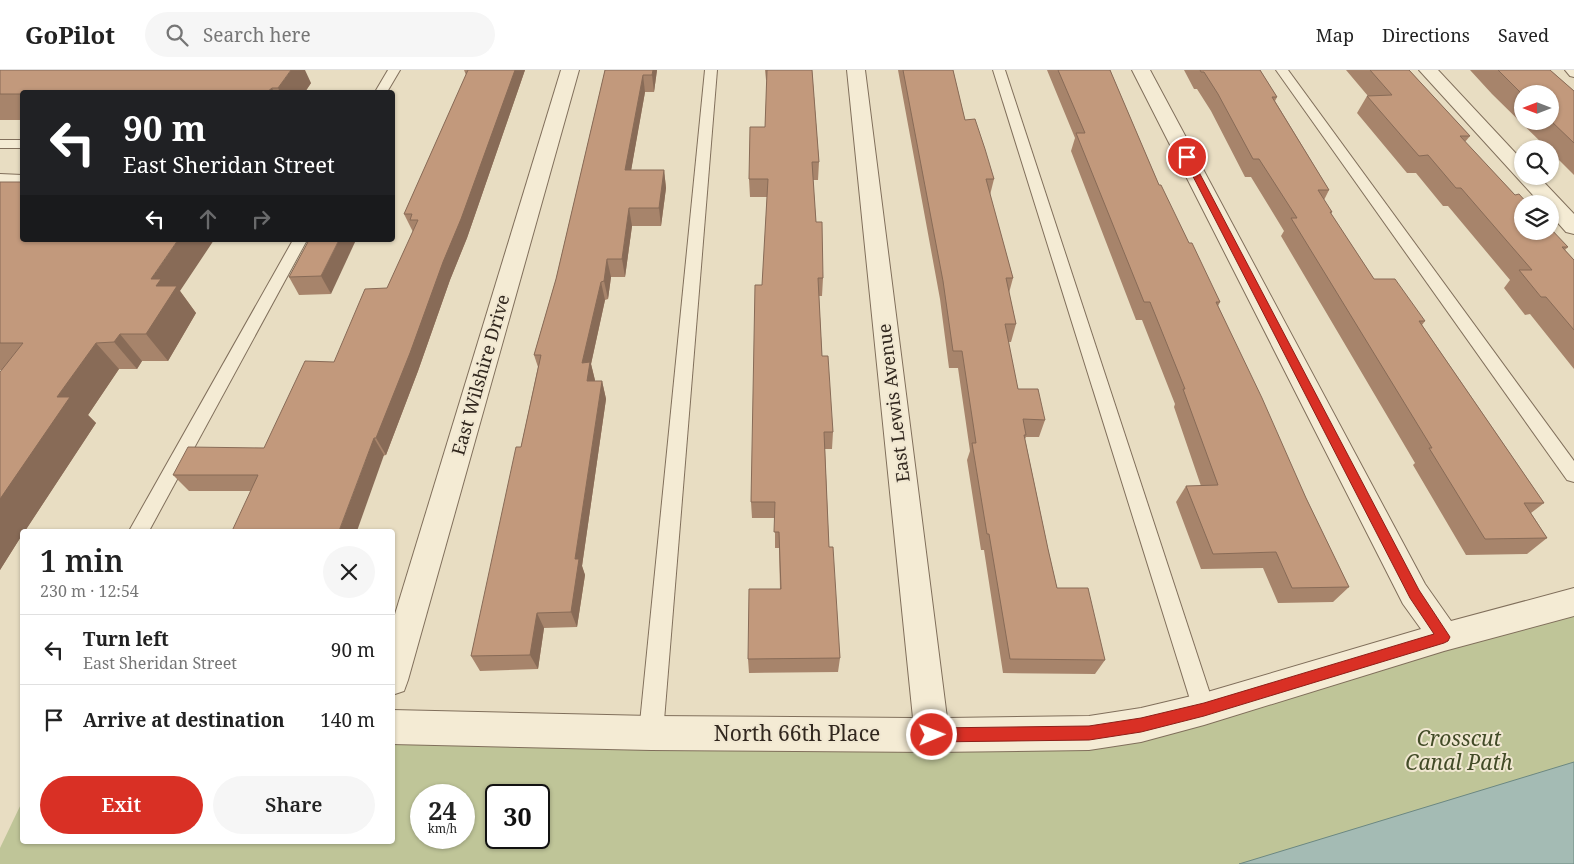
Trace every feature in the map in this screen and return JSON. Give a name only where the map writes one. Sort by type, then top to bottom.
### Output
[{"type":"street","name":"East Wilshire Drive","points":[[395,670],[570,70]]},
{"type":"street","name":"East Lewis Avenue","points":[[856,70],[932,735]]},
{"type":"street","points":[[1141,70],[1414,594],[1444,637]]},
{"type":"street","points":[[1428,70],[1514,162]]},
{"type":"street","points":[[1535,185],[1574,227]]},
{"type":"street","name":"North 66th Place","points":[[395,727],[932,735],[1089,733],[1141,725],[1204,710],[1444,637],[1574,602]]},
{"type":"lane","points":[[383,90],[394,70]]},
{"type":"lane","points":[[651,732],[711,70]]},
{"type":"lane","points":[[999,70],[1204,710]]},
{"type":"lane","points":[[1282,70],[1574,475]]},
{"type":"lane","points":[[1571,70],[1574,73]]},
{"type":"lane","points":[[0,144],[20,144]]},
{"type":"lane","points":[[0,178],[20,179]]},
{"type":"lane","points":[[140,529],[299,242]]},
{"type":"green space","name":"Crosscut Canal Path","points":[[1574,602],[1574,864],[0,864],[0,848],[20,806],[20,844],[395,844],[395,727],[1089,733]]},
{"type":"water","points":[[1574,762],[1574,864],[1239,864]]},
{"type":"building","points":[[0,70],[291,70],[278,88],[270,90],[20,90],[20,94],[0,94]]},
{"type":"building","points":[[468,70],[515,70],[410,353],[376,438],[374,438],[340,529],[233,529],[258,475],[173,475],[188,447],[264,448],[305,361],[334,362],[365,289],[387,288],[418,220],[410,220],[412,214],[404,214]]},
{"type":"building","points":[[605,70],[653,70],[652,75],[643,75],[625,170],[664,170],[659,208],[629,208],[622,259],[607,259],[604,281],[601,282],[582,363],[590,362],[587,381],[602,381],[575,559],[579,559],[571,612],[537,613],[530,655],[471,656],[516,447],[521,447],[541,355],[534,355],[556,279]]},
{"type":"building","points":[[767,70],[812,70],[819,162],[812,162],[816,222],[822,222],[823,278],[818,278],[822,356],[828,356],[833,432],[824,432],[829,547],[833,547],[840,658],[748,659],[749,589],[781,589],[779,532],[774,532],[775,502],[751,502],[755,285],[762,285],[768,179],[749,179],[750,127],[765,127]]},
{"type":"building","points":[[903,70],[953,70],[965,120],[975,119],[994,179],[986,179],[1013,278],[1006,278],[1016,324],[1005,324],[1018,389],[1038,389],[1045,420],[1023,419],[1026,435],[1024,435],[1057,588],[1088,588],[1105,660],[1010,659],[972,443],[976,443],[962,351],[953,351],[943,281]]},
{"type":"building","points":[[1058,70],[1110,70],[1159,185],[1161,185],[1189,243],[1192,243],[1220,302],[1216,302],[1349,587],[1292,588],[1276,552],[1213,554],[1186,486],[1218,485],[1183,389],[1185,389],[1150,302],[1144,302],[1076,133],[1085,133]]},
{"type":"building","points":[[1200,70],[1260,70],[1277,97],[1272,97],[1329,190],[1318,190],[1332,212],[1330,212],[1374,279],[1395,279],[1425,321],[1419,321],[1544,503],[1524,503],[1547,538],[1485,539],[1429,448],[1432,448],[1291,218],[1297,218],[1259,159],[1253,159],[1218,94],[1204,72]]},
{"type":"building","points":[[1370,70],[1409,70],[1470,136],[1460,136],[1515,195],[1514,240],[1559,240],[1559,238],[1568,247],[1562,247],[1574,260],[1574,330],[1546,297],[1541,297],[1519,270],[1532,270],[1461,188],[1456,188],[1428,155],[1419,156],[1367,96],[1392,95]]},
{"type":"building","points":[[1498,70],[1550,70],[1574,91],[1574,143],[1559,129],[1559,85],[1514,86]]},
{"type":"building","points":[[0,182],[20,182],[20,242],[177,242],[151,279],[161,279],[156,286],[177,286],[146,334],[120,334],[114,342],[96,343],[57,397],[70,397],[0,499],[0,372],[23,343],[0,343]]},
{"type":"building","points":[[308,242],[338,242],[321,276],[289,277]]},
{"type":"route","points":[[932,735],[1089,733],[1141,725],[1204,710],[1444,637],[1414,594],[1187,157]]}]
